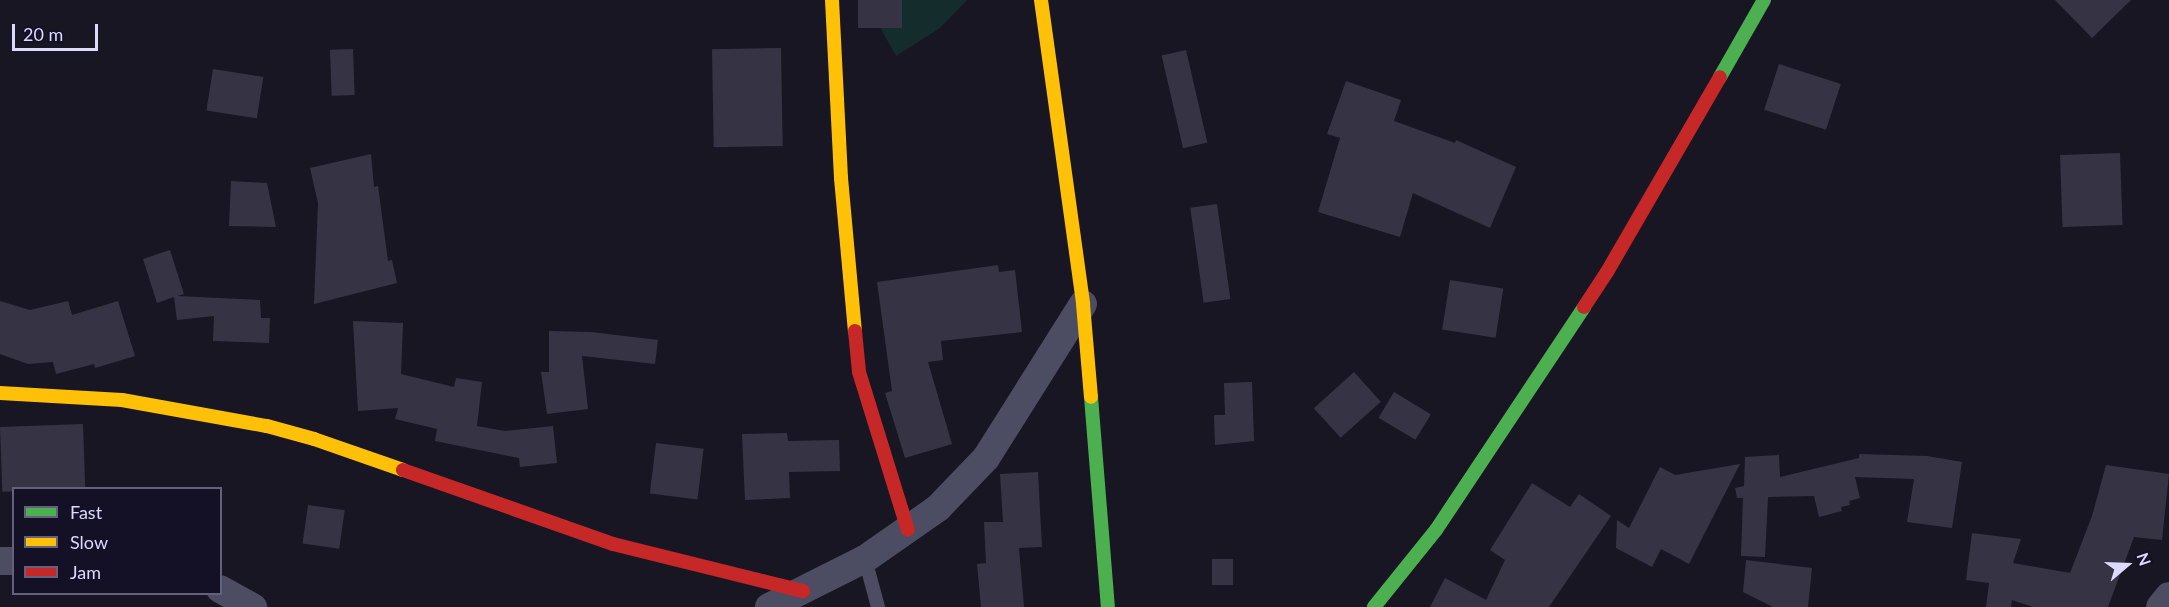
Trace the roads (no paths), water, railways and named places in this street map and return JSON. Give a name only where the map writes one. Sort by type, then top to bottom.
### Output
[{"type":"street","points":[[832,0],[841,178],[859,372],[908,530]]},
{"type":"street","points":[[1041,0],[1083,304],[1108,607]]},
{"type":"street","points":[[1374,607],[1436,530],[1607,272],[1762,1]]},
{"type":"street","points":[[769,607],[865,559],[939,508],[986,458],[1083,304]]},
{"type":"street","points":[[0,393],[122,400],[267,426],[314,439],[613,544],[803,591]]},
{"type":"street","points":[[222,591],[253,607]]},
{"type":"street","points":[[2160,607],[2169,596]]},
{"type":"lane","points":[[865,559],[878,607]]}]
